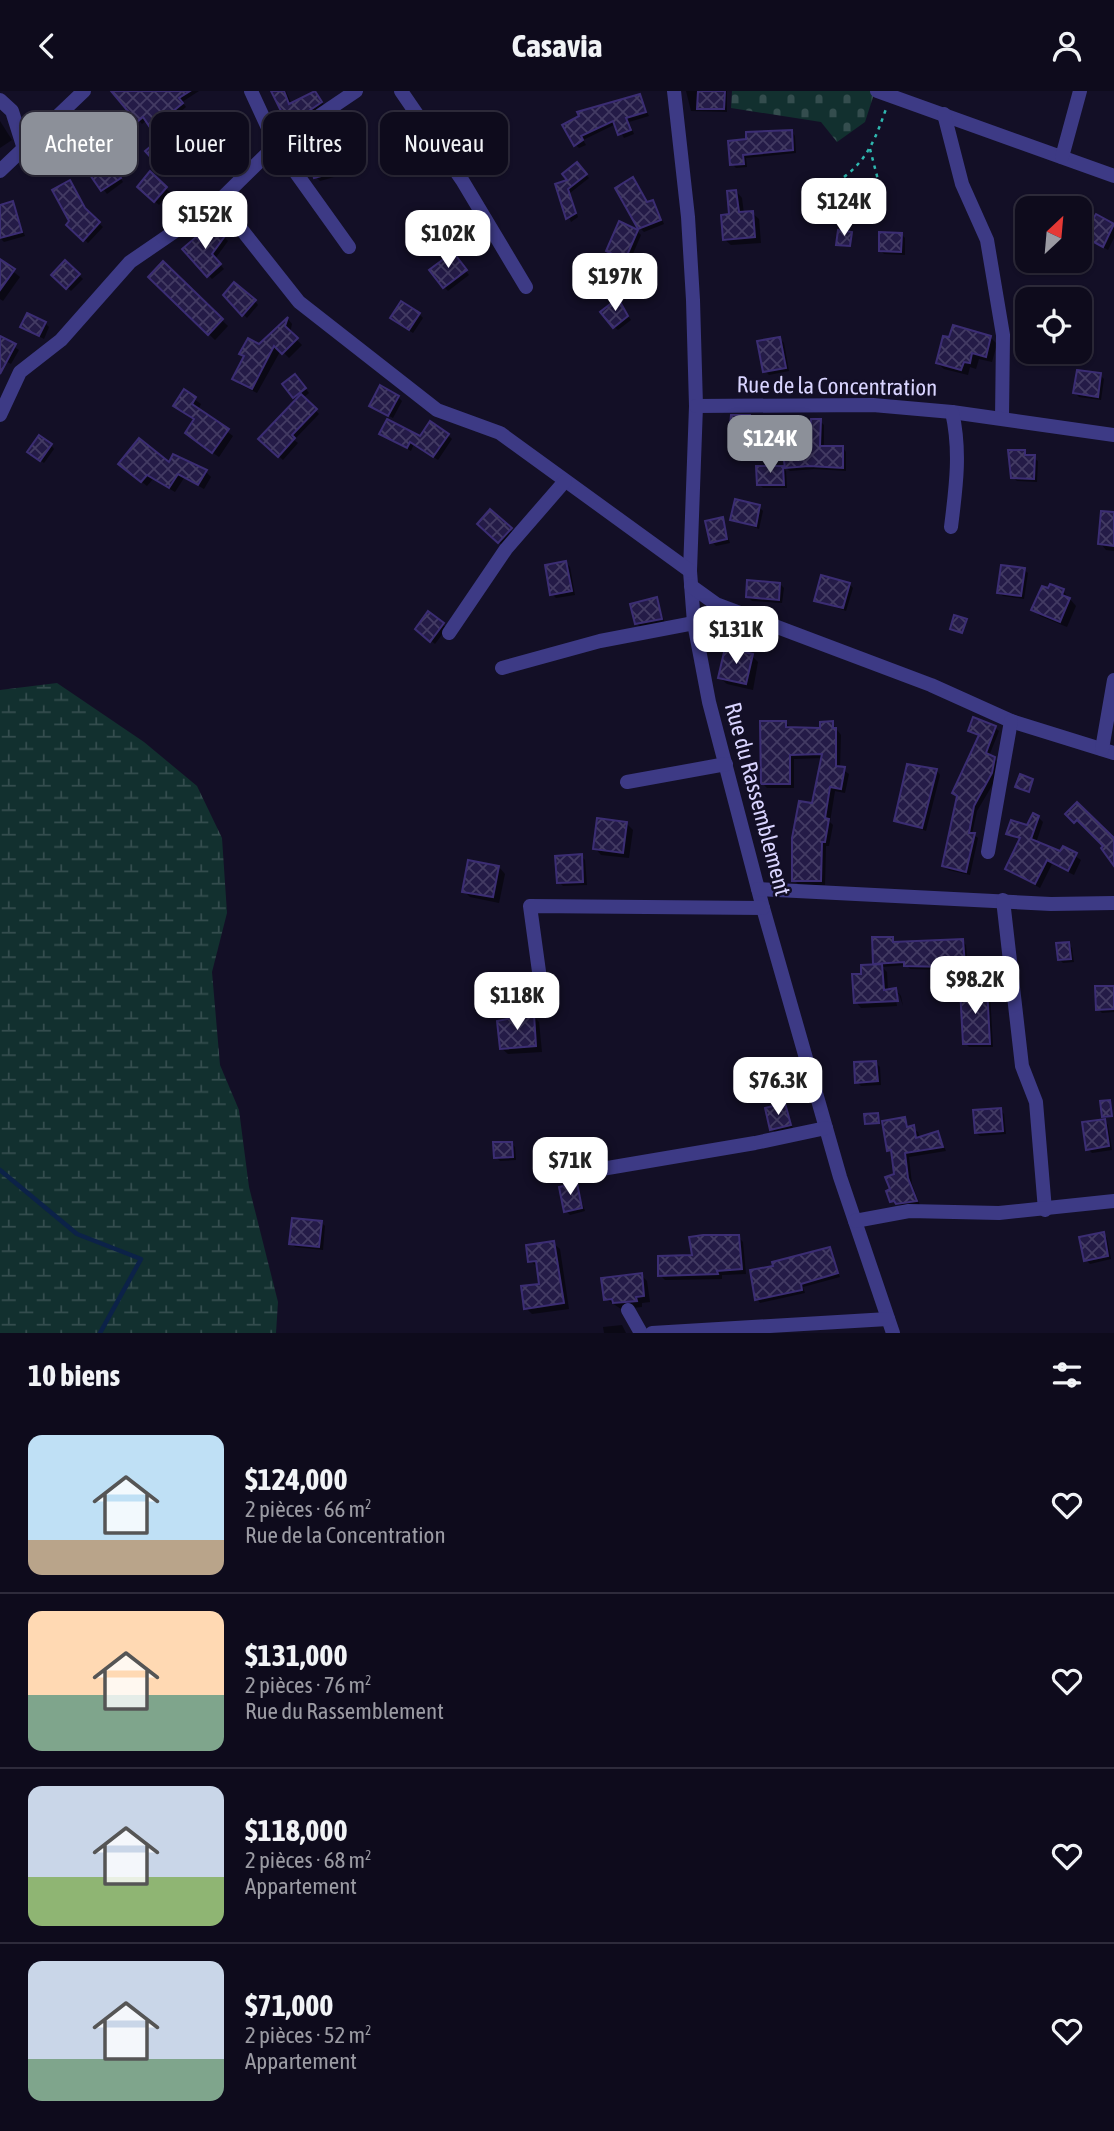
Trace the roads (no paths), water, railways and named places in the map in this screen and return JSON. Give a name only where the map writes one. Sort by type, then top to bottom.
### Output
[{"type":"street","points":[[62,112],[84,91]]},
{"type":"street","points":[[251,91],[263,117]]},
{"type":"street","points":[[325,112],[356,91]]},
{"type":"street","points":[[401,91],[462,180],[526,287]]},
{"type":"street","name":"Rue du Rassemblement","points":[[674,91],[688,217],[696,406],[691,579],[694,623],[709,702],[763,908],[826,1128],[890,1326]]},
{"type":"street","points":[[1062,157],[1080,91]]},
{"type":"street","points":[[883,94],[909,96],[944,114],[1114,176]]},
{"type":"street","points":[[0,100],[12,111],[21,140]]},
{"type":"street","points":[[944,114],[962,184],[987,240],[1003,335],[1002,418]]},
{"type":"street","points":[[0,171],[21,152]]},
{"type":"street","points":[[0,415],[20,372],[61,339],[130,262],[219,201],[263,158]]},
{"type":"street","points":[[297,175],[349,247]]},
{"type":"street","points":[[219,201],[299,302],[437,410],[500,433],[691,579],[716,604],[931,685],[1011,721],[1108,751],[1114,680]]},
{"type":"street","name":"Rue de la Concentration","points":[[696,406],[873,405],[1002,418],[1114,435]]},
{"type":"street","points":[[951,527],[957,479],[957,437],[952,412]]},
{"type":"street","points":[[450,633],[506,549],[565,481]]},
{"type":"street","points":[[502,669],[600,641],[694,623]]},
{"type":"street","points":[[988,852],[1011,721]]},
{"type":"street","points":[[627,782],[726,764]]},
{"type":"street","points":[[758,889],[1114,904]]},
{"type":"street","points":[[1003,900],[1022,1066],[1036,1102],[1045,1210]]},
{"type":"street","points":[[544,1008],[530,906],[763,908]]},
{"type":"street","points":[[584,1172],[826,1128]]},
{"type":"street","points":[[855,1221],[909,1211],[999,1213],[1114,1201]]},
{"type":"street","points":[[628,1310],[641,1333]]},
{"type":"street","points":[[652,1333],[890,1326]]},
{"type":"waterway","points":[[0,1170],[77,1234],[141,1259],[100,1333]]}]
